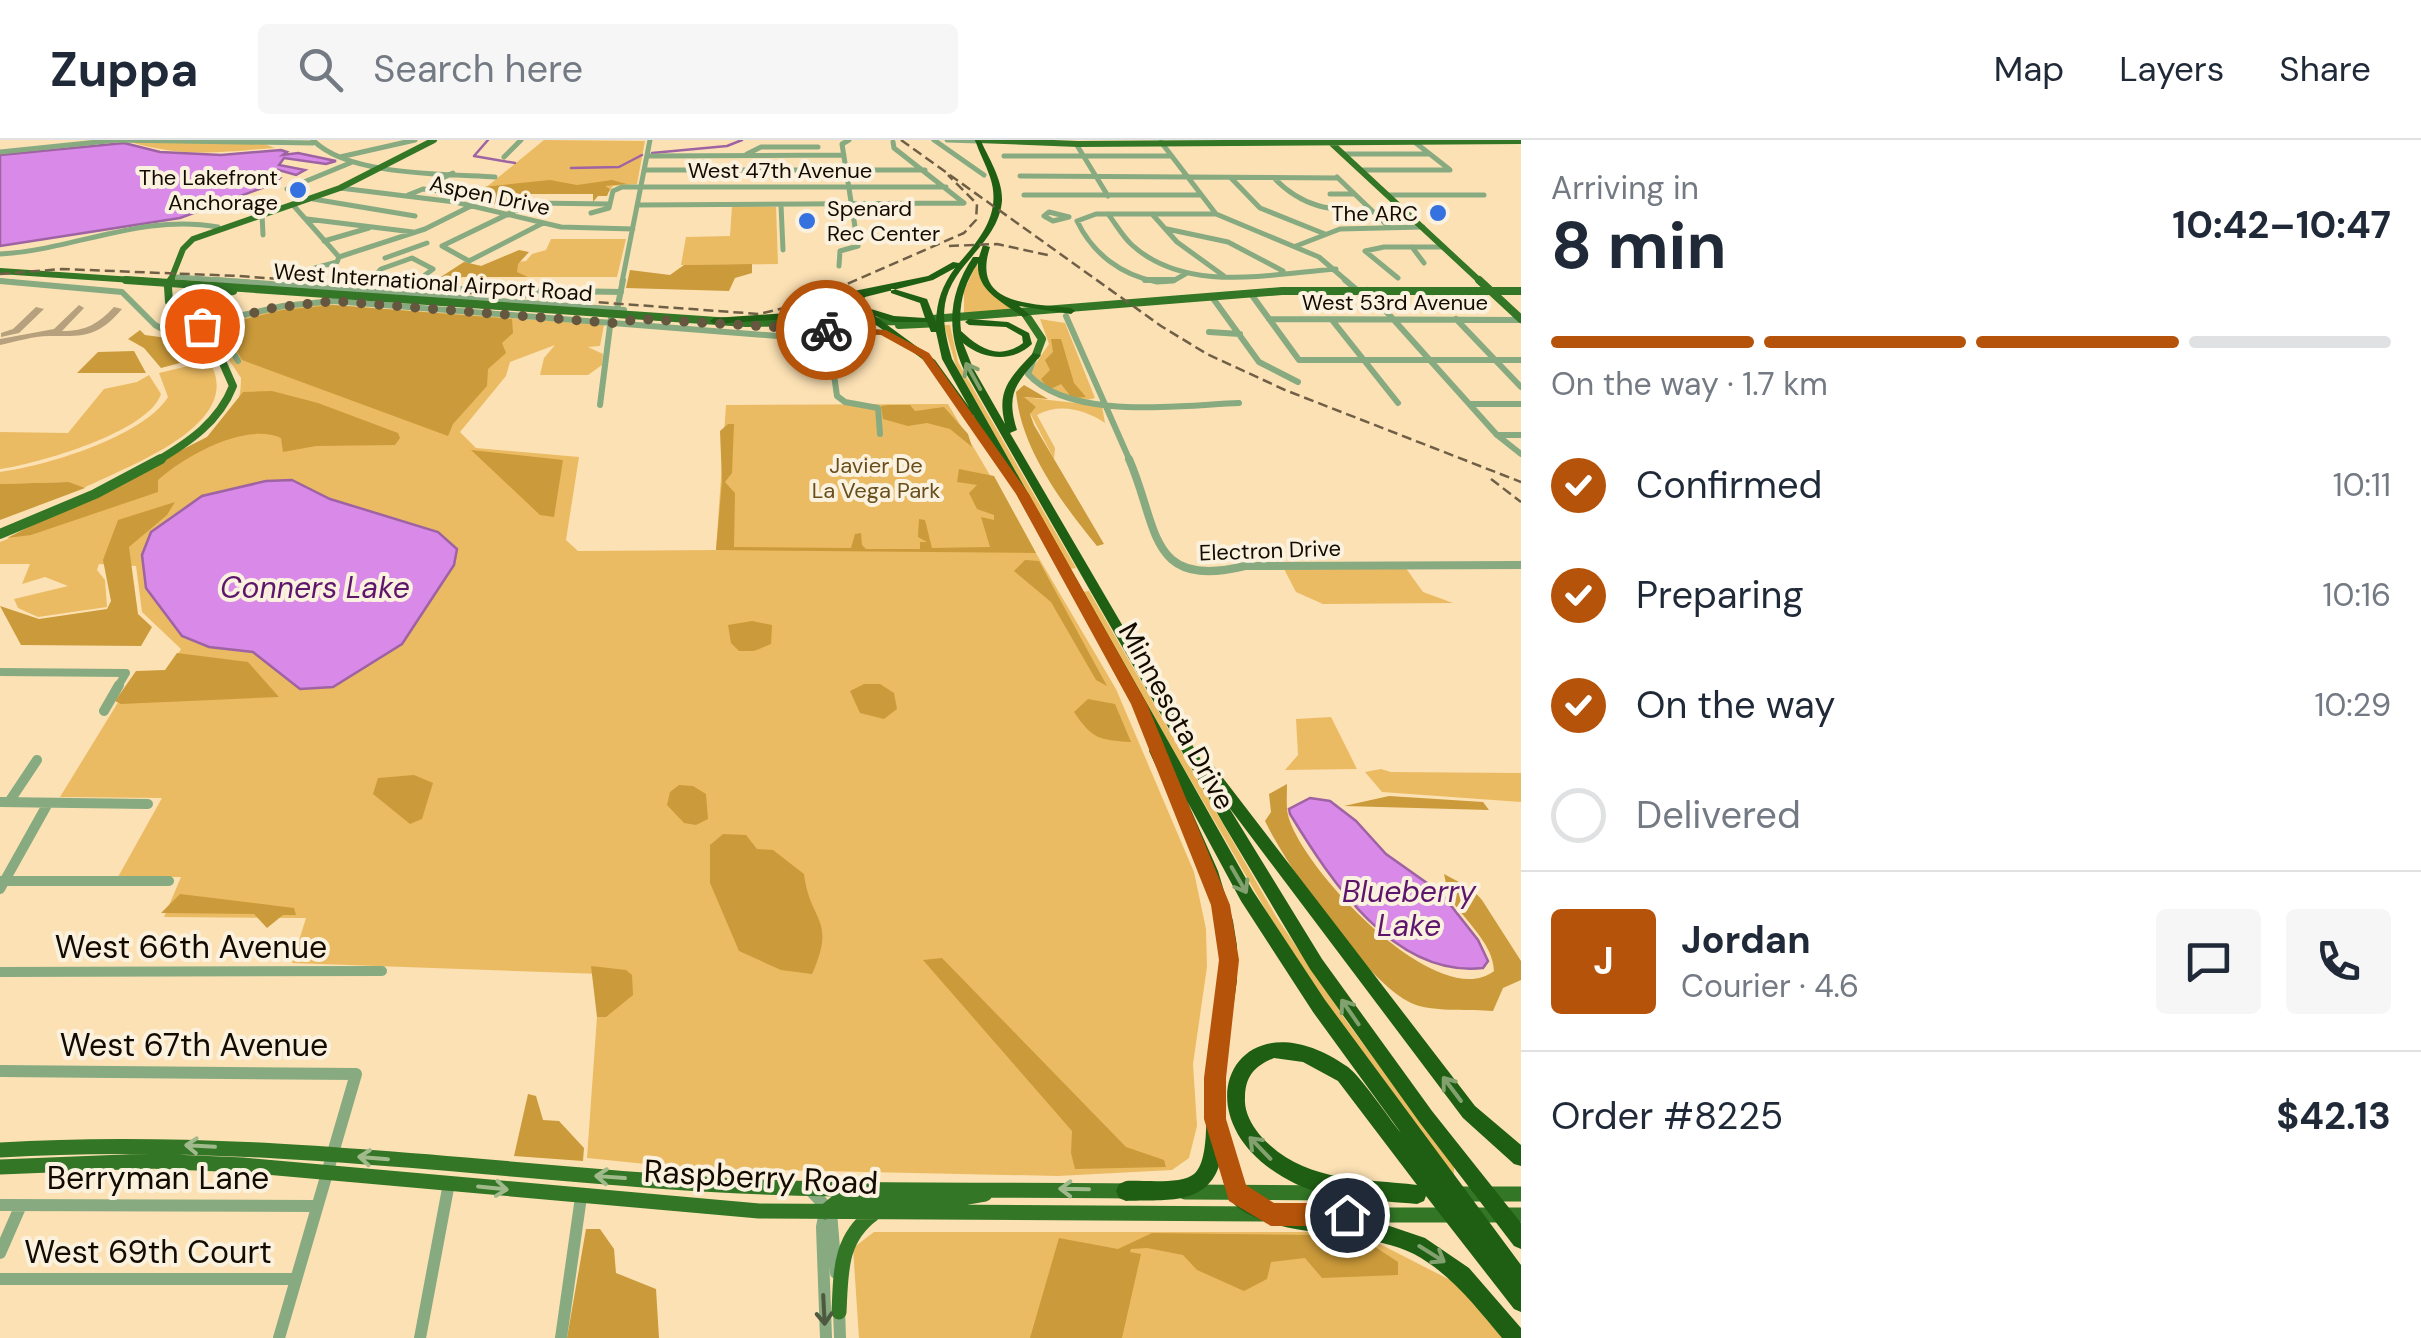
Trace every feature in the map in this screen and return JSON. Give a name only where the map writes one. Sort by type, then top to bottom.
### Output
[{"type":"highway","name":"Minnesota Drive","points":[[982,141],[1002,215],[993,238],[981,244],[962,281],[956,324],[964,360],[1316,964],[1470,1175],[1520,1230]]},
{"type":"highway","points":[[982,141],[1005,186],[1002,215]]},
{"type":"highway","name":"Minnesota Drive","points":[[1002,215],[954,273],[942,296],[940,327],[946,356],[1247,896],[1429,1171]]},
{"type":"highway","points":[[981,244],[978,265],[988,287],[1028,317]]},
{"type":"highway","points":[[714,321],[781,318],[852,294],[936,276],[981,244]]},
{"type":"highway","points":[[887,287],[857,300],[858,309],[937,368],[1022,494]]},
{"type":"highway","points":[[988,287],[1021,305],[1068,313]]},
{"type":"highway","points":[[923,322],[880,316],[864,303],[884,291],[920,297],[946,356]]},
{"type":"highway","points":[[956,324],[965,342],[982,352],[1016,353],[1028,344],[1026,334],[1014,327],[970,320]]},
{"type":"highway","points":[[793,328],[874,331],[903,340]]},
{"type":"highway","points":[[1036,355],[1010,384],[1005,406],[1038,491]]},
{"type":"highway","points":[[1157,696],[1224,793],[1469,1112],[1521,1157]]},
{"type":"highway","points":[[1126,1190],[1200,1182],[1211,1160],[1215,1078],[1228,987],[1227,935],[1215,886],[1139,704]]},
{"type":"highway","points":[[1417,1194],[1319,1182],[1273,1161],[1253,1142],[1234,1106],[1234,1084],[1240,1068],[1254,1056],[1281,1050],[1305,1054],[1332,1066],[1366,1099],[1521,1282]]},
{"type":"highway","points":[[1215,1119],[1237,1192],[1271,1214],[1369,1228],[1418,1245],[1462,1275],[1516,1338]]},
{"type":"highway","points":[[1481,1238],[1521,1302]]},
{"type":"main road","points":[[0,534],[43,518],[174,452],[220,416],[232,396],[233,380],[192,324],[169,302],[172,282],[200,236],[340,188],[434,140]]},
{"type":"main road","points":[[998,140],[1130,141]]},
{"type":"main road","points":[[1159,141],[1176,140]]},
{"type":"main road","points":[[1159,141],[1186,140]]},
{"type":"main road","points":[[1329,140],[1520,317]]},
{"type":"main road","points":[[982,141],[1521,141]]},
{"type":"main road","name":"West International Airport Road","points":[[0,276],[172,282],[616,315]]},
{"type":"main road","name":"West International Airport Road","points":[[172,282],[616,315]]},
{"type":"main road","points":[[616,315],[793,328],[1028,317],[1250,294],[1521,290]]},
{"type":"main road","points":[[192,324],[188,310],[202,298],[229,291],[262,291]]},
{"type":"main road","points":[[640,317],[879,324]]},
{"type":"main road","points":[[1028,317],[1042,339],[1036,355]]},
{"type":"main road","name":"Raspberry Road","points":[[0,1150],[120,1144],[332,1154],[685,1183],[790,1187],[1521,1194]]},
{"type":"main road","name":"Raspberry Road","points":[[0,1167],[149,1161],[326,1172],[696,1208],[874,1213],[1271,1214],[1520,1230]]},
{"type":"main road","points":[[828,1210],[838,1202],[938,1202],[1019,1188]]},
{"type":"main road","points":[[839,1312],[848,1234],[874,1213]]},
{"type":"street","points":[[97,140],[313,141],[321,151],[353,162],[495,177]]},
{"type":"street","points":[[0,152],[106,140]]},
{"type":"street","points":[[340,158],[415,140]]},
{"type":"street","points":[[504,157],[521,140]]},
{"type":"street","points":[[600,404],[650,140]]},
{"type":"street","points":[[839,266],[840,251],[858,246],[842,144],[847,140]]},
{"type":"street","points":[[638,205],[853,208],[964,204],[894,148],[895,141],[885,140]]},
{"type":"street","points":[[934,140],[984,175]]},
{"type":"street","points":[[947,140],[982,141]]},
{"type":"street","points":[[1412,140],[1450,170]]},
{"type":"street","points":[[1159,141],[1216,214]]},
{"type":"street","points":[[746,155],[762,147],[818,147]]},
{"type":"street","points":[[802,147],[804,155]]},
{"type":"street","points":[[1078,147],[1108,196]]},
{"type":"street","points":[[1344,154],[1430,154]]},
{"type":"street","points":[[744,205],[746,155]]},
{"type":"street","points":[[648,156],[844,155]]},
{"type":"street","points":[[1004,156],[1170,156]]},
{"type":"street","points":[[288,189],[353,162]]},
{"type":"street","points":[[645,170],[925,170]]},
{"type":"street","points":[[1360,170],[1450,170]]},
{"type":"street","points":[[1332,172],[1389,227]]},
{"type":"street","points":[[432,183],[453,173]]},
{"type":"street","points":[[1020,176],[1338,178]]},
{"type":"street","points":[[1231,178],[1260,208],[1326,234]]},
{"type":"street","points":[[1274,178],[1292,197],[1309,207],[1372,211]]},
{"type":"street","name":"West 47th Avenue","points":[[610,204],[615,188],[946,187]]},
{"type":"street","name":"Aspen Drive","points":[[340,188],[471,206],[575,228],[633,228]]},
{"type":"street","points":[[405,196],[420,189],[468,194]]},
{"type":"street","points":[[1330,194],[1354,194]]},
{"type":"street","points":[[1024,195],[1199,195]]},
{"type":"street","points":[[1388,195],[1484,195]]},
{"type":"street","points":[[313,199],[414,216]]},
{"type":"street","points":[[543,223],[469,261],[442,246],[538,202],[610,204],[606,211],[590,213]]},
{"type":"street","points":[[293,205],[339,256]]},
{"type":"street","points":[[782,205],[783,250]]},
{"type":"street","points":[[339,256],[416,232],[471,206]]},
{"type":"street","points":[[262,214],[266,217],[263,234]]},
{"type":"street","points":[[1108,214],[1136,248],[1187,273],[1224,276],[1336,269]]},
{"type":"street","points":[[1068,219],[1077,221],[1086,215],[1108,214],[1216,214],[1296,246],[1336,269],[1357,290]]},
{"type":"street","points":[[1152,214],[1177,242],[1224,276]]},
{"type":"street","points":[[307,219],[416,232]]},
{"type":"street","points":[[1077,221],[1093,250],[1128,273],[1168,280],[1187,273]]},
{"type":"street","points":[[0,254],[29,254],[138,227],[196,222],[218,228]]},
{"type":"street","points":[[324,242],[372,227]]},
{"type":"street","points":[[1296,246],[1353,228],[1423,228]]},
{"type":"street","points":[[1167,229],[1215,236],[1253,252],[1283,272]]},
{"type":"street","points":[[388,242],[405,250]]},
{"type":"street","points":[[385,258],[427,244]]},
{"type":"street","points":[[1398,278],[1363,252],[1376,247],[1444,247]]},
{"type":"street","points":[[1412,247],[1424,263]]},
{"type":"street","points":[[296,283],[315,268],[337,262],[339,256]]},
{"type":"street","points":[[415,282],[433,270],[412,258],[381,269],[372,279],[415,282],[421,285],[417,292]]},
{"type":"street","points":[[1206,260],[1215,259]]},
{"type":"street","points":[[0,276],[26,283],[115,290],[137,300],[160,330],[283,306],[333,301],[616,315]]},
{"type":"street","points":[[172,282],[296,283],[417,292],[829,340],[836,396],[845,402],[878,408],[880,434]]},
{"type":"street","points":[[455,289],[621,292]]},
{"type":"street","points":[[1367,290],[1497,435],[1521,454]]},
{"type":"street","points":[[1250,294],[1300,360],[1521,360]]},
{"type":"street","points":[[1217,298],[1260,363],[1298,382]]},
{"type":"street","name":"Electron Drive","points":[[1068,313],[1141,486],[1162,553],[1170,562],[1203,574],[1261,566],[1521,566]]},
{"type":"street","name":"West 53rd Avenue","points":[[1269,319],[1520,317]]},
{"type":"street","points":[[1456,319],[1521,387]]},
{"type":"street","points":[[1332,320],[1398,403]]},
{"type":"street","points":[[215,322],[238,361]]},
{"type":"street","points":[[1209,332],[1240,334]]},
{"type":"street","points":[[1036,355],[1028,374],[1041,391],[1074,402],[1238,403]]},
{"type":"street","points":[[1470,404],[1521,404]]},
{"type":"street","points":[[1497,435],[1521,435]]},
{"type":"street","points":[[0,672],[126,673],[104,710]]},
{"type":"street","points":[[5,802],[38,760]]},
{"type":"street","points":[[5,802],[148,804]]},
{"type":"street","points":[[2,884],[47,805]]},
{"type":"street","points":[[2,884],[170,882]]},
{"type":"street","name":"West 66th Avenue","points":[[0,972],[382,971]]},
{"type":"street","name":"West 67th Avenue","points":[[0,1071],[356,1074],[332,1154]]},
{"type":"street","points":[[280,1338],[332,1154]]},
{"type":"street","points":[[420,1338],[449,1183]]},
{"type":"street","points":[[790,1187],[810,1191],[828,1210],[840,1338]]},
{"type":"street","points":[[561,1338],[581,1197]]},
{"type":"street","name":"Berryman Lane","points":[[0,1205],[315,1206]]},
{"type":"street","points":[[0,1253],[22,1205]]},
{"type":"street","points":[[826,1338],[822,1226],[828,1210]]},
{"type":"street","name":"West 69th Court","points":[[0,1280],[296,1278]]},
{"type":"green space","points":[[544,140],[645,141],[637,184],[613,186],[609,192],[526,191],[504,203],[473,198]]},
{"type":"green space","points":[[130,142],[259,142],[275,148],[185,152]]},
{"type":"green space","points":[[732,206],[776,207],[778,264],[681,265],[686,237],[730,236]]},
{"type":"green space","points":[[551,239],[626,239],[617,277],[462,277],[448,290],[424,288],[464,262],[481,266],[526,261],[532,254],[546,250]]},
{"type":"green space","points":[[977,263],[986,286],[1019,312],[964,315],[964,291]]},
{"type":"green space","name":"Javier De La Vega Park","points":[[322,304],[604,325],[600,346],[588,347],[603,354],[602,365],[588,375],[540,375],[544,358],[555,345],[510,362],[506,376],[460,432],[476,448],[579,457],[566,540],[578,551],[716,550],[726,405],[948,404],[1116,689],[1194,872],[1206,929],[1207,967],[1193,1064],[1197,1126],[1189,1158],[1172,1170],[1058,1176],[685,1168],[587,1158],[600,974],[292,963],[306,918],[164,917],[181,877],[118,877],[162,798],[60,797],[136,673],[167,672],[181,649],[142,612],[136,566],[99,564],[97,570],[105,580],[107,607],[38,617],[18,608],[14,599],[68,586],[45,577],[22,584],[30,564],[0,564],[0,542],[159,467],[215,431],[231,415],[239,398],[241,378],[208,328],[276,310]]},
{"type":"green space","points":[[1040,319],[1065,323],[1095,398],[1077,400],[1049,391],[1030,372],[1049,344]]},
{"type":"green space","points":[[944,325],[950,325],[958,362],[1076,568],[1070,569],[956,366]]},
{"type":"green space","points":[[209,361],[217,384],[212,404],[198,423],[153,455],[84,488],[69,482],[0,484],[0,472],[66,456],[138,425],[168,397],[159,373]]},
{"type":"green space","points":[[149,375],[161,394],[136,421],[90,444],[0,469],[0,432],[68,433],[104,389],[137,382]]},
{"type":"green space","points":[[1023,397],[1102,406],[1105,423],[1073,410],[1055,409],[1037,415],[1055,448],[1054,459],[1030,413],[1036,407]]},
{"type":"green space","points":[[1405,567],[1423,592],[1453,603],[1323,604],[1296,592],[1284,569]]},
{"type":"green space","points":[[1089,591],[1277,918],[1349,1025],[1454,1165],[1454,1177],[1357,1049],[1271,919],[1082,592]]},
{"type":"green space","points":[[1331,717],[1357,769],[1285,770],[1298,755],[1296,719]]},
{"type":"green space","points":[[1381,769],[1521,773],[1521,802],[1382,792],[1365,772]]},
{"type":"green space","points":[[874,1232],[1315,1232],[1370,1239],[1460,1285],[1502,1338],[859,1338],[853,1248]]},
{"type":"shaded area","points":[[550,180],[577,185],[612,180],[627,184],[605,186],[610,189],[607,196],[598,196],[593,202],[593,194],[523,194],[519,198],[532,198],[509,204],[516,208],[513,209],[490,203],[470,204],[476,198],[458,199],[463,195],[456,188],[441,186],[473,188]]},
{"type":"shaded area","points":[[519,250],[529,252],[518,264],[517,272],[528,277],[462,277],[448,290],[424,288],[464,262],[481,266]]},
{"type":"shaded area","points":[[752,264],[752,273],[735,278],[729,291],[626,288],[630,270],[670,275],[684,265]]},
{"type":"shaded area","points":[[333,305],[512,319],[513,333],[502,343],[506,353],[488,369],[487,386],[453,424],[448,436],[242,360],[221,325],[282,310]]},
{"type":"shaded area","points":[[140,330],[145,335],[182,340],[199,358],[161,368],[144,348],[128,339]]},
{"type":"shaded area","points":[[1051,339],[1061,339],[1074,383],[1086,397],[1072,398],[1061,384],[1049,390],[1041,379],[1050,370],[1045,360],[1053,352]]},
{"type":"shaded area","points":[[134,351],[146,373],[77,373],[98,352]]},
{"type":"shaded area","points":[[1024,385],[1048,399],[1024,397],[1036,407],[1030,414],[1034,425],[1104,544],[1097,546],[1045,474],[1019,413],[1016,392]]},
{"type":"shaded area","points":[[272,391],[318,403],[398,433],[400,438],[395,445],[316,446],[283,452],[281,438],[250,434],[233,438],[199,452],[170,471],[158,480],[158,492],[31,535],[7,538],[207,437],[243,392]]},
{"type":"shaded area","points":[[910,405],[915,411],[944,407],[968,434],[972,447],[950,429],[927,423],[908,426],[883,419],[881,406]]},
{"type":"shaded area","points":[[734,424],[732,473],[725,482],[735,493],[734,547],[851,548],[855,534],[861,533],[866,549],[920,549],[920,542],[927,542],[918,537],[919,519],[925,520],[932,548],[990,547],[981,517],[994,520],[994,515],[977,509],[969,493],[977,485],[957,482],[959,469],[994,476],[1036,553],[716,550],[722,481],[720,431]]},
{"type":"shaded area","points":[[471,450],[563,460],[554,517],[540,515]]},
{"type":"shaded area","points":[[69,482],[85,488],[0,520],[0,484]]},
{"type":"shaded area","points":[[175,502],[167,515],[129,547],[138,614],[152,627],[141,646],[21,645],[0,606],[39,619],[107,609],[111,601],[103,560],[118,520]]},
{"type":"shaded area","points":[[1025,560],[1039,561],[1107,686],[1096,680],[1051,602],[1014,571]]},
{"type":"shaded area","points":[[752,621],[772,625],[771,644],[754,651],[739,651],[731,643],[728,625]]},
{"type":"shaded area","points":[[177,653],[248,662],[279,697],[121,704],[115,701],[136,671],[165,670]]},
{"type":"shaded area","points":[[864,684],[880,684],[894,693],[897,709],[884,719],[860,713],[850,691]]},
{"type":"shaded area","points":[[1088,699],[1115,704],[1131,742],[1104,739],[1086,728],[1074,712]]},
{"type":"shaded area","points":[[414,775],[433,783],[422,819],[410,824],[373,794],[378,778]]},
{"type":"shaded area","points":[[1287,784],[1288,815],[1317,868],[1375,929],[1407,955],[1440,972],[1470,979],[1494,971],[1484,942],[1451,899],[1444,874],[1472,889],[1482,900],[1521,961],[1521,980],[1503,988],[1493,1011],[1416,1005],[1376,976],[1331,924],[1265,821],[1271,812],[1269,794]]},
{"type":"shaded area","points":[[679,785],[693,786],[706,794],[708,819],[696,825],[684,823],[667,805],[670,792]]},
{"type":"shaded area","points":[[1389,796],[1483,802],[1489,810],[1344,806]]},
{"type":"shaded area","points":[[723,834],[746,835],[757,849],[773,850],[804,874],[822,931],[812,974],[781,970],[739,951],[710,883],[710,845]]},
{"type":"shaded area","points":[[180,894],[294,908],[296,915],[283,915],[267,928],[254,914],[161,913]]},
{"type":"shaded area","points":[[942,958],[1126,1147],[1164,1160],[1166,1167],[1075,1169],[1072,1131],[923,960]]},
{"type":"shaded area","points":[[591,966],[626,970],[632,975],[633,995],[606,1017],[597,1017]]},
{"type":"shaded area","points":[[528,1094],[536,1096],[543,1120],[559,1121],[584,1148],[583,1161],[514,1156]]},
{"type":"shaded area","points":[[586,1229],[600,1229],[614,1249],[616,1273],[656,1289],[659,1338],[567,1338]]},
{"type":"shaded area","points":[[1152,1233],[1319,1235],[1366,1241],[1398,1262],[1398,1275],[1322,1278],[1305,1258],[1271,1262],[1267,1279],[1244,1291],[1197,1270],[1183,1255],[1131,1249],[1130,1252],[1141,1254],[1122,1338],[1030,1338],[1059,1238],[1118,1249]]},
{"type":"water","points":[[124,143],[160,152],[221,155],[281,150],[287,152],[283,155],[298,153],[336,161],[326,164],[284,158],[279,165],[305,170],[296,175],[275,169],[273,176],[280,178],[273,184],[180,218],[0,246],[0,155]]},
{"type":"water","name":"Conners Lake","points":[[292,480],[330,499],[438,532],[457,549],[454,565],[402,644],[333,687],[300,689],[253,652],[209,647],[182,636],[146,588],[142,555],[151,532],[202,496],[266,481]]},
{"type":"water","name":"Blueberry Lake","points":[[1310,798],[1330,801],[1356,821],[1386,854],[1441,893],[1478,940],[1488,961],[1483,968],[1451,967],[1421,958],[1368,920],[1325,868],[1290,814],[1289,809]]},
{"type":"waterway","points":[[488,140],[474,156],[515,163]]},
{"type":"waterway","points":[[652,153],[727,146],[742,140]]},
{"type":"waterway","points":[[571,168],[619,167],[642,155]]},
{"type":"taxiway","points":[[0,342],[57,331],[79,308]]},
{"type":"taxiway","points":[[4,335],[16,331],[39,309]]},
{"type":"taxiway","points":[[52,334],[89,332],[117,309]]},
{"type":"railway","points":[[901,140],[1161,326],[1207,354],[1285,390],[1521,482]]},
{"type":"railway","points":[[0,274],[62,269],[238,276],[759,314],[801,304],[964,233],[976,220],[977,204],[948,175]]},
{"type":"railway","points":[[949,246],[997,244],[1052,256]]},
{"type":"railway","points":[[1491,479],[1521,502]]},
{"type":"way so far","points":[[202,326],[273,308],[333,301],[612,323],[640,319],[826,330]]},
{"type":"place","name":"The Lakefront Anchorage","points":[[298,190]]},
{"type":"place","name":"The ARC","points":[[1438,213]]},
{"type":"place","name":"Spenard Rec Center","points":[[807,221]]},
{"type":"route","points":[[826,330],[883,332],[925,355],[942,374],[1022,494],[1139,704],[1221,905],[1229,960],[1215,1078],[1215,1119],[1237,1192],[1271,1214],[1347,1215]]}]
